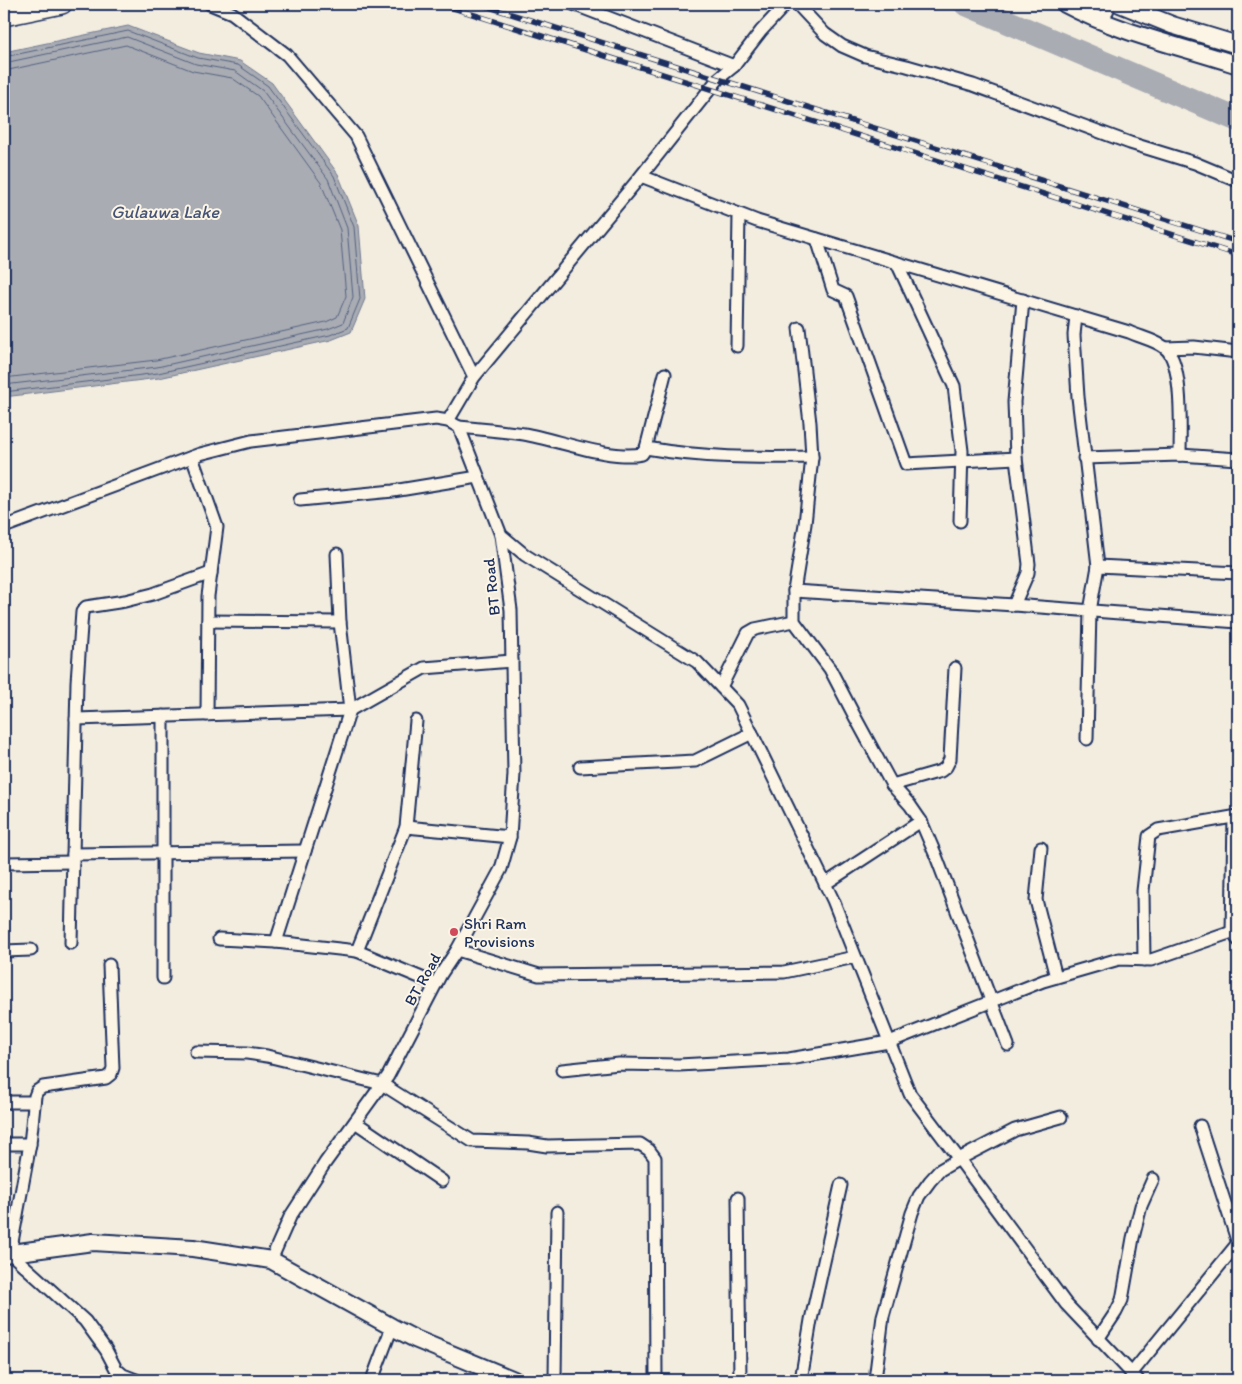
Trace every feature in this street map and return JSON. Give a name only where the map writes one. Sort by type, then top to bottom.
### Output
[{"type":"main road","points":[[4,16],[62,4]]},
{"type":"street","points":[[210,4],[232,13],[287,55],[356,136],[474,377]]},
{"type":"street","points":[[573,4],[734,66]]},
{"type":"street","points":[[448,421],[474,377],[641,176],[718,79],[734,66],[786,4]]},
{"type":"street","points":[[797,4],[825,34],[842,46],[865,56],[907,66],[973,86],[1195,163],[1238,180]]},
{"type":"street","points":[[1065,4],[1103,22],[1185,50],[1238,65]]},
{"type":"street","points":[[1103,22],[1110,4]]},
{"type":"street","points":[[1120,4],[1172,25],[1238,45]]},
{"type":"street","points":[[641,176],[739,214],[1129,332],[1165,348],[1194,348],[1238,352]]},
{"type":"street","points":[[736,346],[739,214]]},
{"type":"street","points":[[817,239],[833,290],[846,296],[906,464],[1016,458]]},
{"type":"street","points":[[897,263],[954,386],[962,451],[960,521]]},
{"type":"street","points":[[1014,605],[1028,573],[1029,564],[1016,458],[1014,402],[1023,300]]},
{"type":"street","points":[[1076,316],[1074,335],[1078,397],[1098,566],[1090,611],[1087,739]]},
{"type":"street","points":[[799,328],[812,457],[794,591],[794,621],[830,669],[892,785],[921,821],[1008,1045]]},
{"type":"street","points":[[1165,348],[1174,361],[1180,395],[1180,455]]},
{"type":"street","points":[[4,527],[192,458],[251,440],[436,420],[448,421],[459,427],[524,434],[614,454],[631,456],[642,454],[646,448],[665,374]]},
{"type":"street","points":[[459,427],[501,535],[525,555],[697,662],[738,705],[825,884],[910,1094],[1066,1304],[1135,1377],[1238,1243],[1200,1126]]},
{"type":"street","points":[[646,448],[680,454],[729,458],[812,457]]},
{"type":"street","points":[[1084,458],[1180,455],[1238,459]]},
{"type":"street","points":[[192,458],[217,527],[208,596],[207,715]]},
{"type":"street","points":[[300,500],[393,491],[478,477]]},
{"type":"street","name":"BT Road","points":[[271,1260],[290,1217],[325,1163],[382,1084],[501,869],[510,837],[514,774],[511,610],[501,535]]},
{"type":"street","points":[[276,942],[350,710],[340,622],[337,554]]},
{"type":"street","points":[[1098,566],[1238,573]]},
{"type":"street","points":[[71,942],[76,719],[81,616],[84,609],[96,605],[125,601],[153,594],[211,573]]},
{"type":"street","points":[[794,591],[1238,622]]},
{"type":"street","points":[[208,620],[340,622]]},
{"type":"street","points":[[721,686],[748,633],[755,629],[794,621]]},
{"type":"street","points":[[76,719],[350,710],[424,668],[512,661]]},
{"type":"street","points":[[892,785],[941,771],[946,767],[950,759],[955,668]]},
{"type":"street","points":[[162,716],[164,978]]},
{"type":"street","points":[[357,950],[406,827],[416,721]]},
{"type":"street","points":[[580,767],[695,761],[752,733]]},
{"type":"street","points":[[562,1070],[619,1064],[679,1065],[789,1058],[889,1042],[1056,977],[1119,959],[1144,960],[1151,960],[1235,936],[1236,816],[1158,830],[1149,836],[1143,891],[1144,960]]},
{"type":"street","points":[[825,884],[921,821]]},
{"type":"street","points":[[406,827],[510,837]]},
{"type":"street","points":[[1041,848],[1036,900],[1056,977]]},
{"type":"street","points":[[4,863],[164,853],[305,851]]},
{"type":"street","points":[[219,939],[276,942],[357,950],[436,984]]},
{"type":"street","points":[[4,951],[31,950]]},
{"type":"street","points":[[457,950],[539,975],[784,972],[855,957]]},
{"type":"street","points":[[7,1254],[30,1144],[34,1102],[37,1091],[43,1087],[106,1078],[111,1074],[113,1051],[109,965]]},
{"type":"street","points":[[196,1052],[261,1055],[382,1084],[472,1141],[528,1143],[547,1146],[640,1144],[650,1150],[655,1158],[656,1380]]},
{"type":"street","points":[[4,1102],[34,1102]]},
{"type":"street","points":[[875,1380],[883,1316],[912,1213],[919,1196],[940,1170],[959,1158],[1015,1130],[1061,1117]]},
{"type":"street","points":[[355,1122],[442,1181]]},
{"type":"street","points":[[4,1144],[30,1144]]},
{"type":"street","points":[[1098,1339],[1122,1300],[1133,1238],[1141,1206],[1153,1179]]},
{"type":"street","points":[[801,1380],[841,1185]]},
{"type":"street","points":[[738,1198],[740,1380]]},
{"type":"street","points":[[555,1380],[557,1212]]},
{"type":"street","points":[[7,1254],[93,1242],[193,1248],[271,1260],[392,1327],[514,1380]]},
{"type":"street","points":[[7,1254],[85,1321],[106,1350],[116,1368],[123,1375],[136,1380]]},
{"type":"street","points":[[372,1380],[392,1327]]},
{"type":"street","points":[[111,1380],[116,1368]]},
{"type":"water","name":"Gulauwa Lake","points":[[128,26],[199,53],[240,61],[272,83],[338,174],[359,226],[365,299],[351,332],[331,340],[159,378],[4,397],[4,52]]},
{"type":"waterway","points":[[966,4],[1238,120]]},
{"type":"railway","points":[[440,4],[1238,255]]},
{"type":"railway","points":[[479,4],[1238,242]]},
{"type":"place","name":"Shri Ram Provisions","points":[[454,932]]}]
